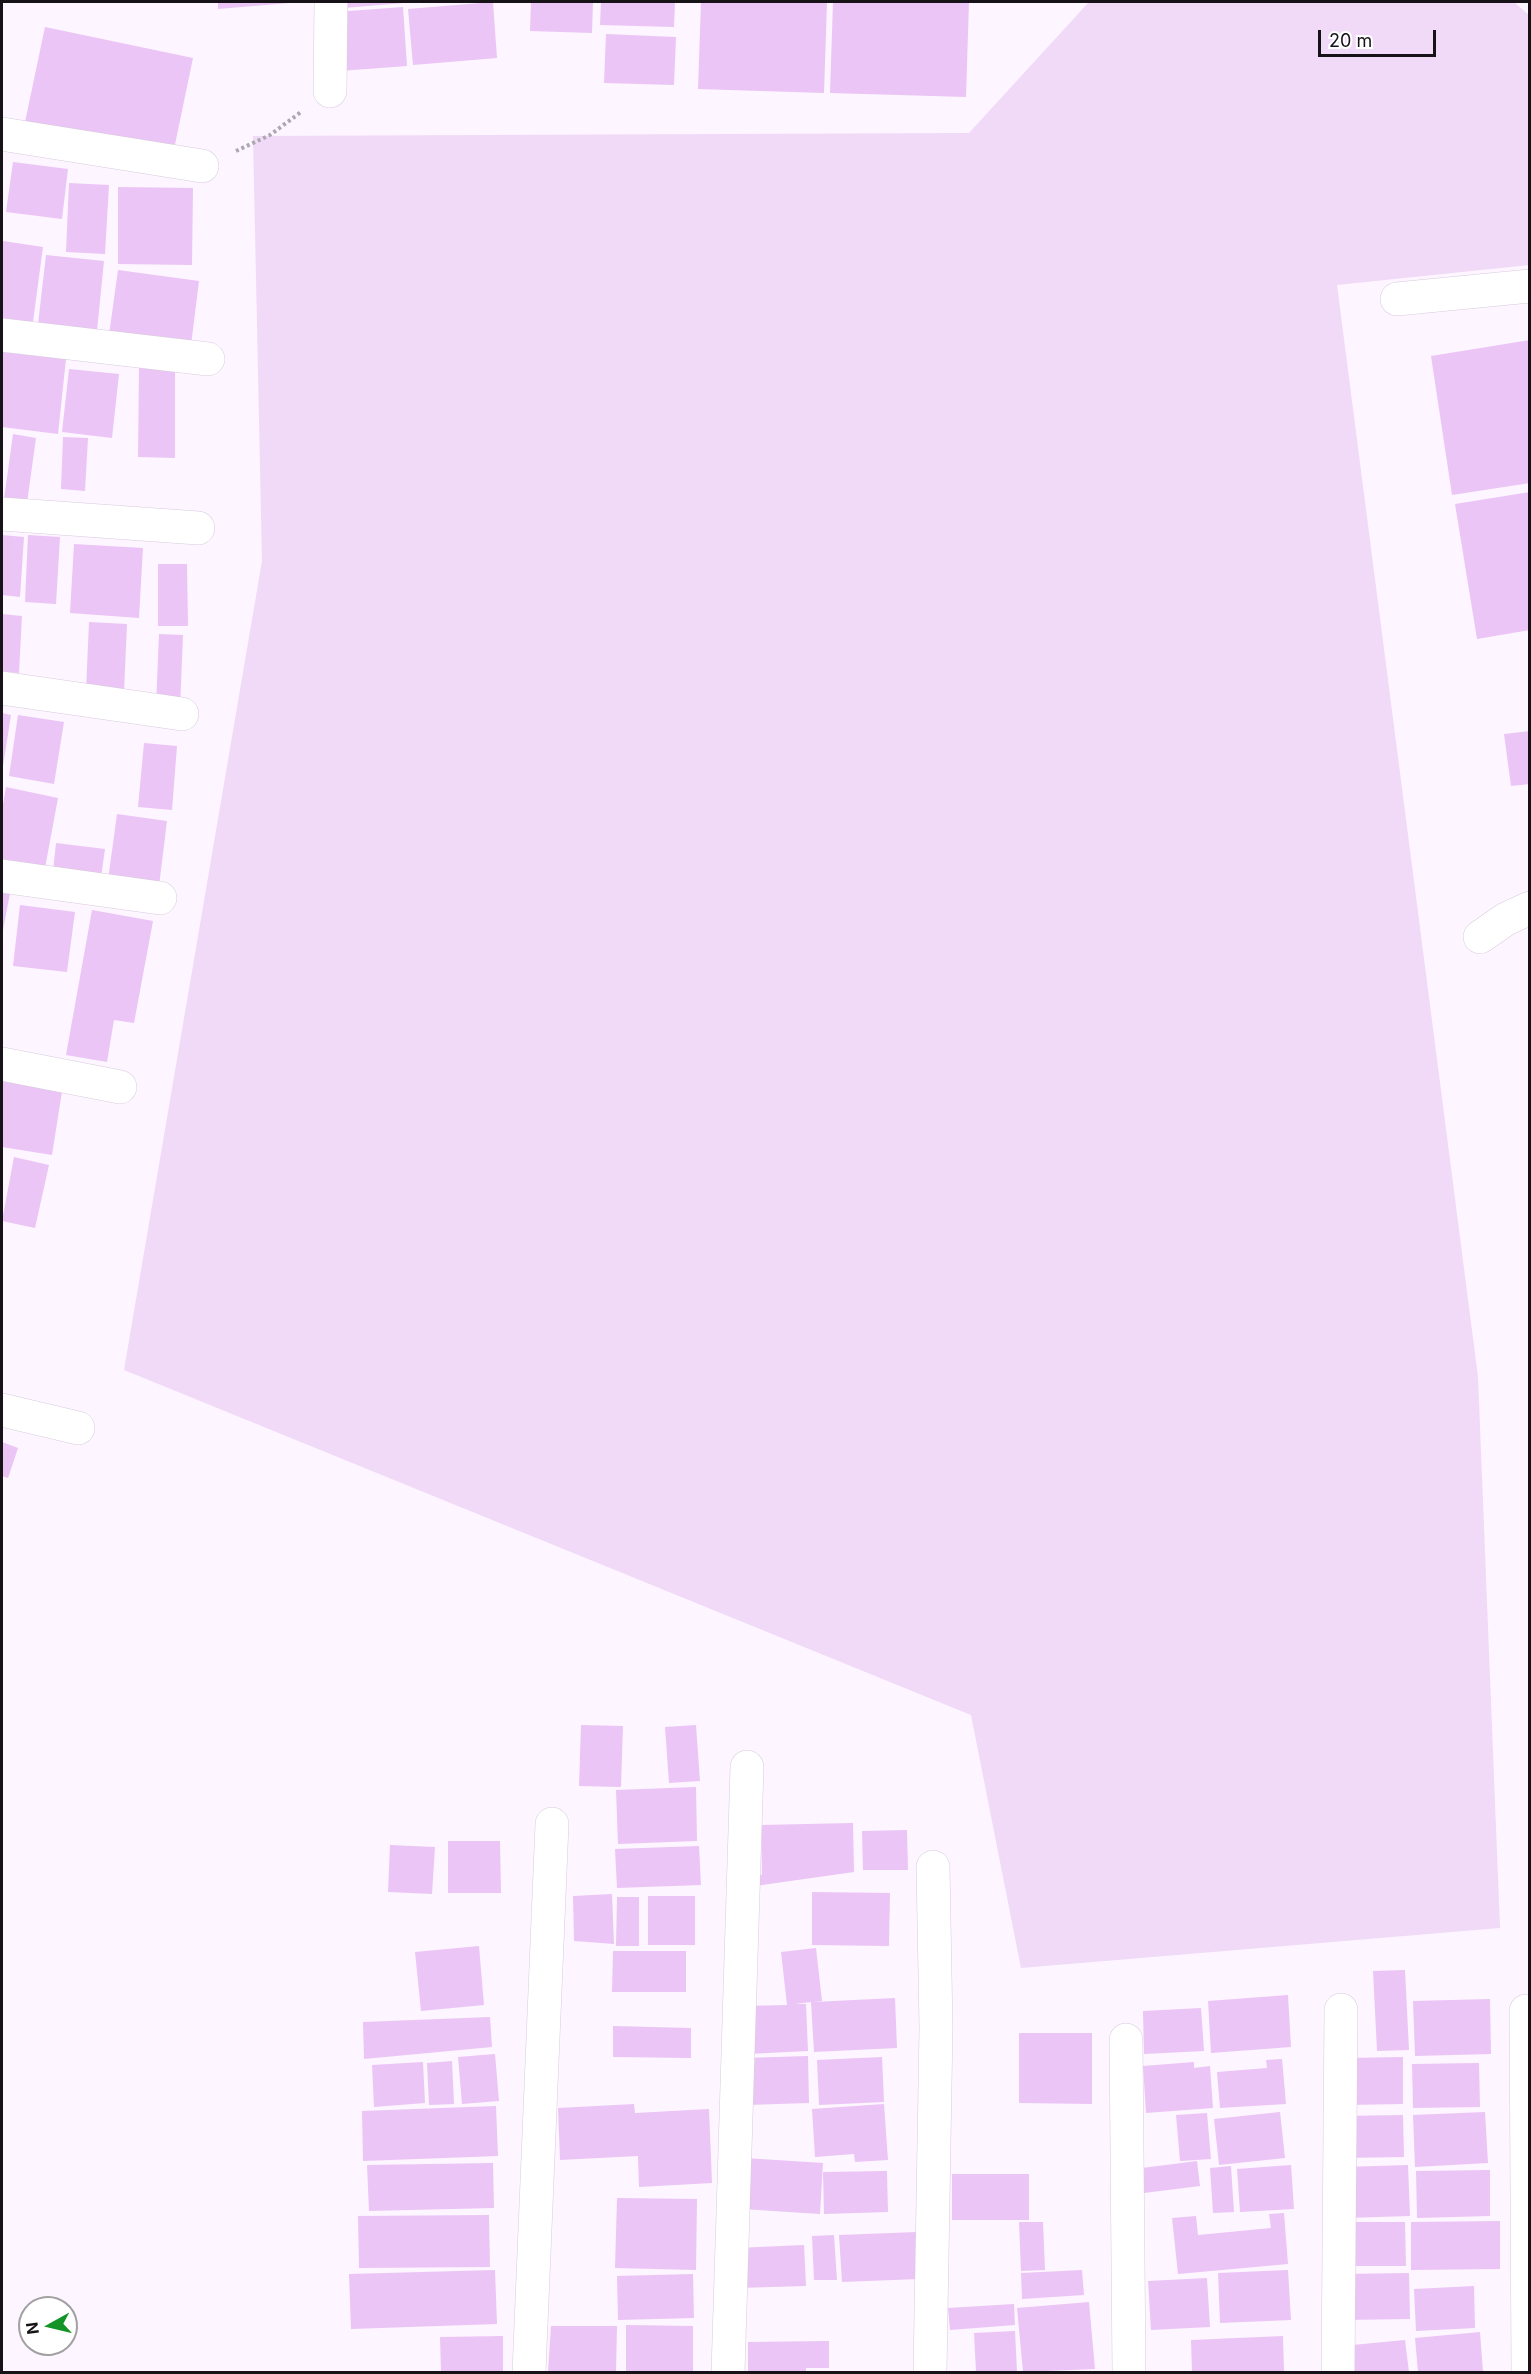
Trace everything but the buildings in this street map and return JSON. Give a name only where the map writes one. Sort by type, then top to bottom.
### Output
[{"type":"street","points":[[330,91],[331,2]]},
{"type":"street","points":[[2,141],[202,166]]},
{"type":"street","points":[[1397,299],[1530,286]]},
{"type":"street","points":[[2,335],[208,359]]},
{"type":"street","points":[[2,514],[198,528]]},
{"type":"street","points":[[2,688],[182,714]]},
{"type":"street","points":[[2,876],[160,898]]},
{"type":"street","points":[[1480,937],[1506,918],[1530,908]]},
{"type":"street","points":[[2,1064],[120,1087]]},
{"type":"street","points":[[2,1410],[78,1428]]},
{"type":"street","points":[[728,2373],[747,1767]]},
{"type":"street","points":[[529,2373],[552,1824]]},
{"type":"street","points":[[930,2373],[936,2028],[933,1867]]},
{"type":"street","points":[[1338,2373],[1341,2010]]},
{"type":"street","points":[[1526,2011],[1528,2373]]},
{"type":"street","points":[[1126,2040],[1129,2373]]},
{"type":"path","points":[[202,166],[270,135],[330,91]]},
{"type":"shaded area","points":[[1089,2],[1514,2],[1529,15],[1529,265],[1337,285],[1478,1377],[1500,1928],[1021,1968],[971,1715],[124,1370],[262,561],[253,136],[969,133]]}]
